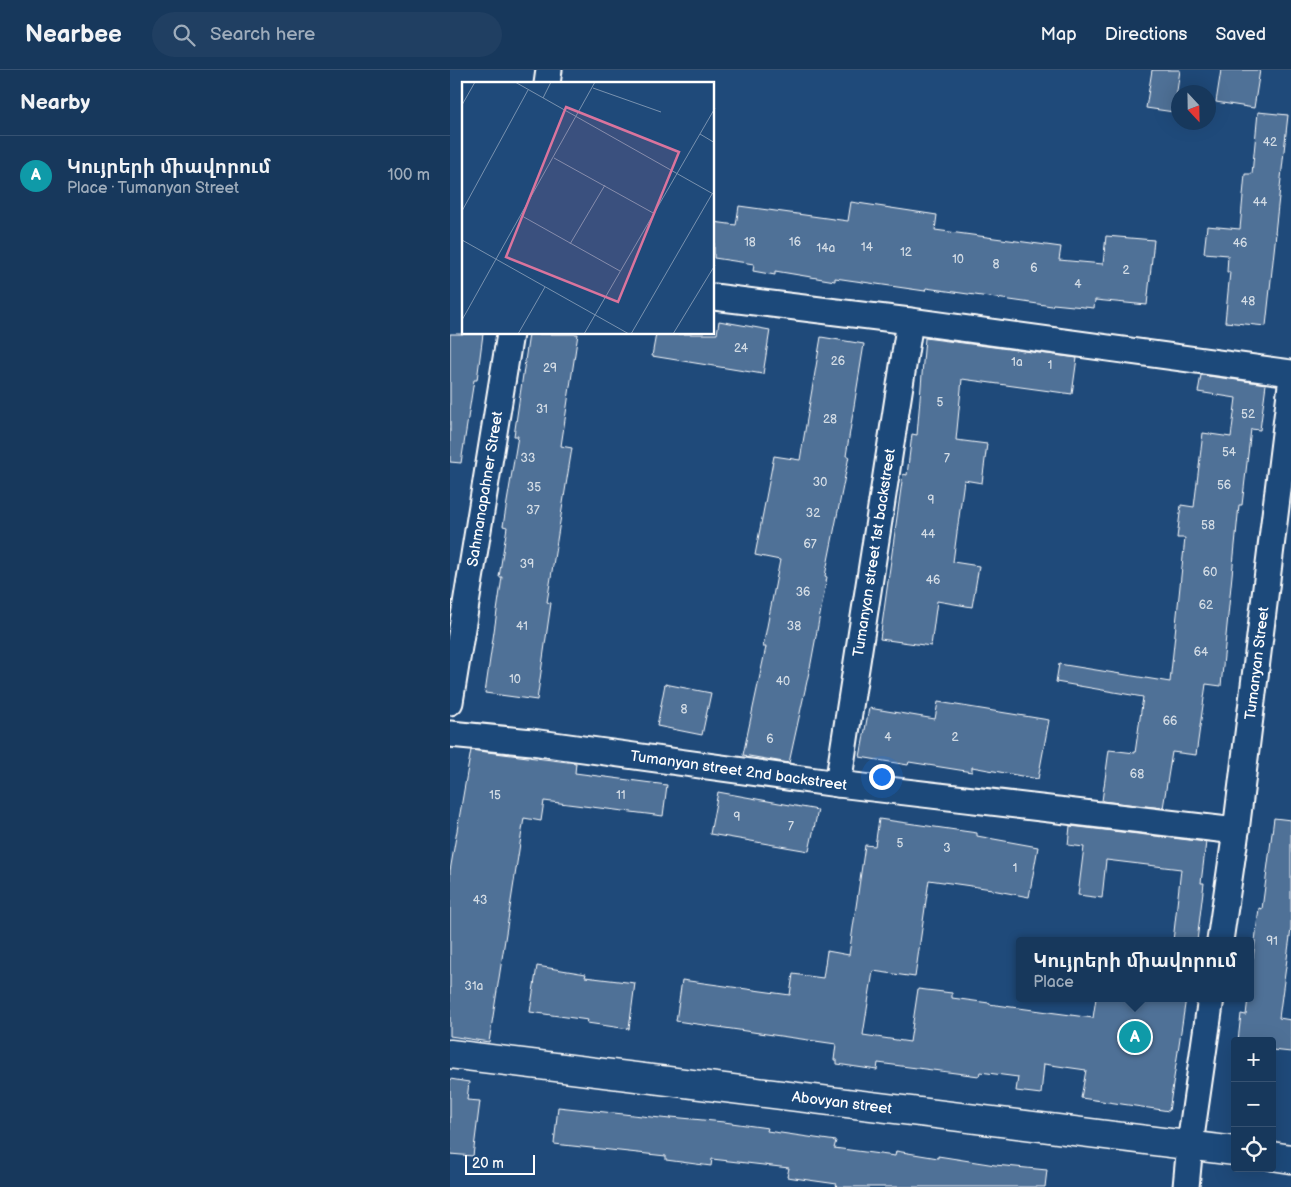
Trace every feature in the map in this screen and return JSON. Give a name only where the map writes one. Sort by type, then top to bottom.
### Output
[{"type":"main road","name":"Abovyan street","points":[[450,1054],[1231,1150]]},
{"type":"main road","points":[[1276,1157],[1291,1159]]},
{"type":"street","points":[[715,297],[910,321],[1291,373]]},
{"type":"street","name":"Tumanyan street 1st backstreet","points":[[838,784],[910,321]]},
{"type":"street","name":"Sahmanapahner Street","points":[[450,702],[510,335]]},
{"type":"street","name":"Tumanyan Street","points":[[1221,937],[1236,831],[1291,385]]},
{"type":"street","name":"Tumanyan street 2nd backstreet","points":[[450,734],[548,744],[838,784],[1236,831]]},
{"type":"street","points":[[1186,1187],[1190,1144],[1210,1002]]},
{"type":"building","points":[[1152,70],[1180,70],[1178,85],[1171,85],[1171,112],[1146,108]]},
{"type":"building","points":[[1221,70],[1260,70],[1254,108],[1216,102]]},
{"type":"building","points":[[1258,112],[1288,115],[1266,326],[1225,322],[1230,272],[1227,272],[1228,255],[1204,253],[1207,226],[1240,229],[1245,174],[1252,174]]},
{"type":"building","points":[[851,202],[937,215],[935,230],[1061,247],[1059,260],[1103,264],[1106,236],[1154,240],[1147,305],[1095,300],[1094,308],[1053,304],[1052,306],[926,288],[925,291],[835,278],[835,281],[775,271],[775,275],[753,271],[754,264],[715,258],[715,222],[736,225],[739,206],[848,221]]},
{"type":"building","points":[[719,321],[770,330],[763,374],[652,356],[656,335],[717,334]]},
{"type":"building","points":[[450,334],[483,335],[477,380],[474,380],[461,463],[450,462]]},
{"type":"building","points":[[529,335],[578,335],[561,446],[572,448],[547,602],[551,603],[537,700],[485,693],[502,577],[499,577],[507,527],[503,526],[518,436],[514,436]]},
{"type":"building","points":[[821,337],[864,344],[846,456],[849,456],[825,576],[827,577],[811,663],[789,763],[743,755],[766,647],[763,647],[780,560],[755,555],[774,456],[800,460]]},
{"type":"building","points":[[925,338],[1077,358],[1072,394],[962,379],[956,440],[987,444],[982,483],[964,480],[953,562],[979,566],[972,607],[937,601],[931,646],[880,639],[903,474],[907,475],[912,434],[917,435]]},
{"type":"building","points":[[1201,375],[1266,384],[1260,430],[1251,429],[1242,505],[1239,505],[1221,686],[1206,684],[1196,755],[1172,752],[1163,808],[1102,801],[1109,750],[1135,753],[1143,697],[1056,682],[1059,664],[1170,682],[1185,538],[1177,538],[1181,505],[1194,507],[1203,433],[1231,437],[1236,398],[1198,392]]},
{"type":"building","points":[[665,684],[711,693],[702,735],[657,726]]},
{"type":"building","points":[[938,702],[1049,720],[1038,779],[972,767],[972,772],[909,762],[908,765],[860,757],[869,708],[935,719]]},
{"type":"building","points":[[471,750],[576,763],[575,773],[667,785],[663,816],[544,801],[541,821],[524,818],[489,1042],[450,1036],[450,871]]},
{"type":"building","points":[[718,792],[818,810],[809,851],[710,834]]},
{"type":"building","points":[[1274,818],[1291,820],[1291,929],[1279,1018],[1291,1020],[1291,1052],[1276,1050],[1276,1037],[1238,1037],[1241,1014],[1246,1015],[1248,1002],[1254,1002],[1254,950],[1259,908],[1262,909]]},
{"type":"building","points":[[879,819],[977,833],[977,836],[1038,847],[1029,897],[992,889],[929,880],[915,977],[873,971],[863,1035],[910,1042],[918,989],[952,993],[952,998],[1093,1018],[1095,1002],[1185,1002],[1169,1111],[1081,1098],[1086,1070],[1044,1064],[1041,1094],[1016,1091],[1018,1077],[980,1072],[979,1076],[878,1063],[877,1070],[837,1064],[837,1060],[834,1060],[836,1044],[676,1021],[682,980],[790,995],[793,974],[823,978],[827,951],[849,955],[865,845],[875,846]]},
{"type":"building","points":[[1070,826],[1206,842],[1201,883],[1204,883],[1197,937],[1173,937],[1181,869],[1106,860],[1102,898],[1078,895],[1084,847],[1068,845]]},
{"type":"building","points":[[537,966],[586,974],[585,977],[635,983],[629,1029],[587,1023],[588,1020],[530,1012]]},
{"type":"building","points":[[450,1079],[469,1082],[467,1100],[480,1101],[473,1156],[450,1154]]},
{"type":"building","points":[[558,1107],[670,1119],[671,1117],[724,1122],[768,1128],[767,1131],[836,1141],[834,1148],[895,1156],[896,1151],[938,1158],[938,1156],[995,1165],[1047,1170],[1045,1187],[836,1187],[837,1184],[787,1177],[789,1168],[712,1159],[711,1166],[666,1160],[666,1156],[554,1144]]},
{"type":"place","name":"Կույրերի միավորում","points":[[1135,1037]]}]
